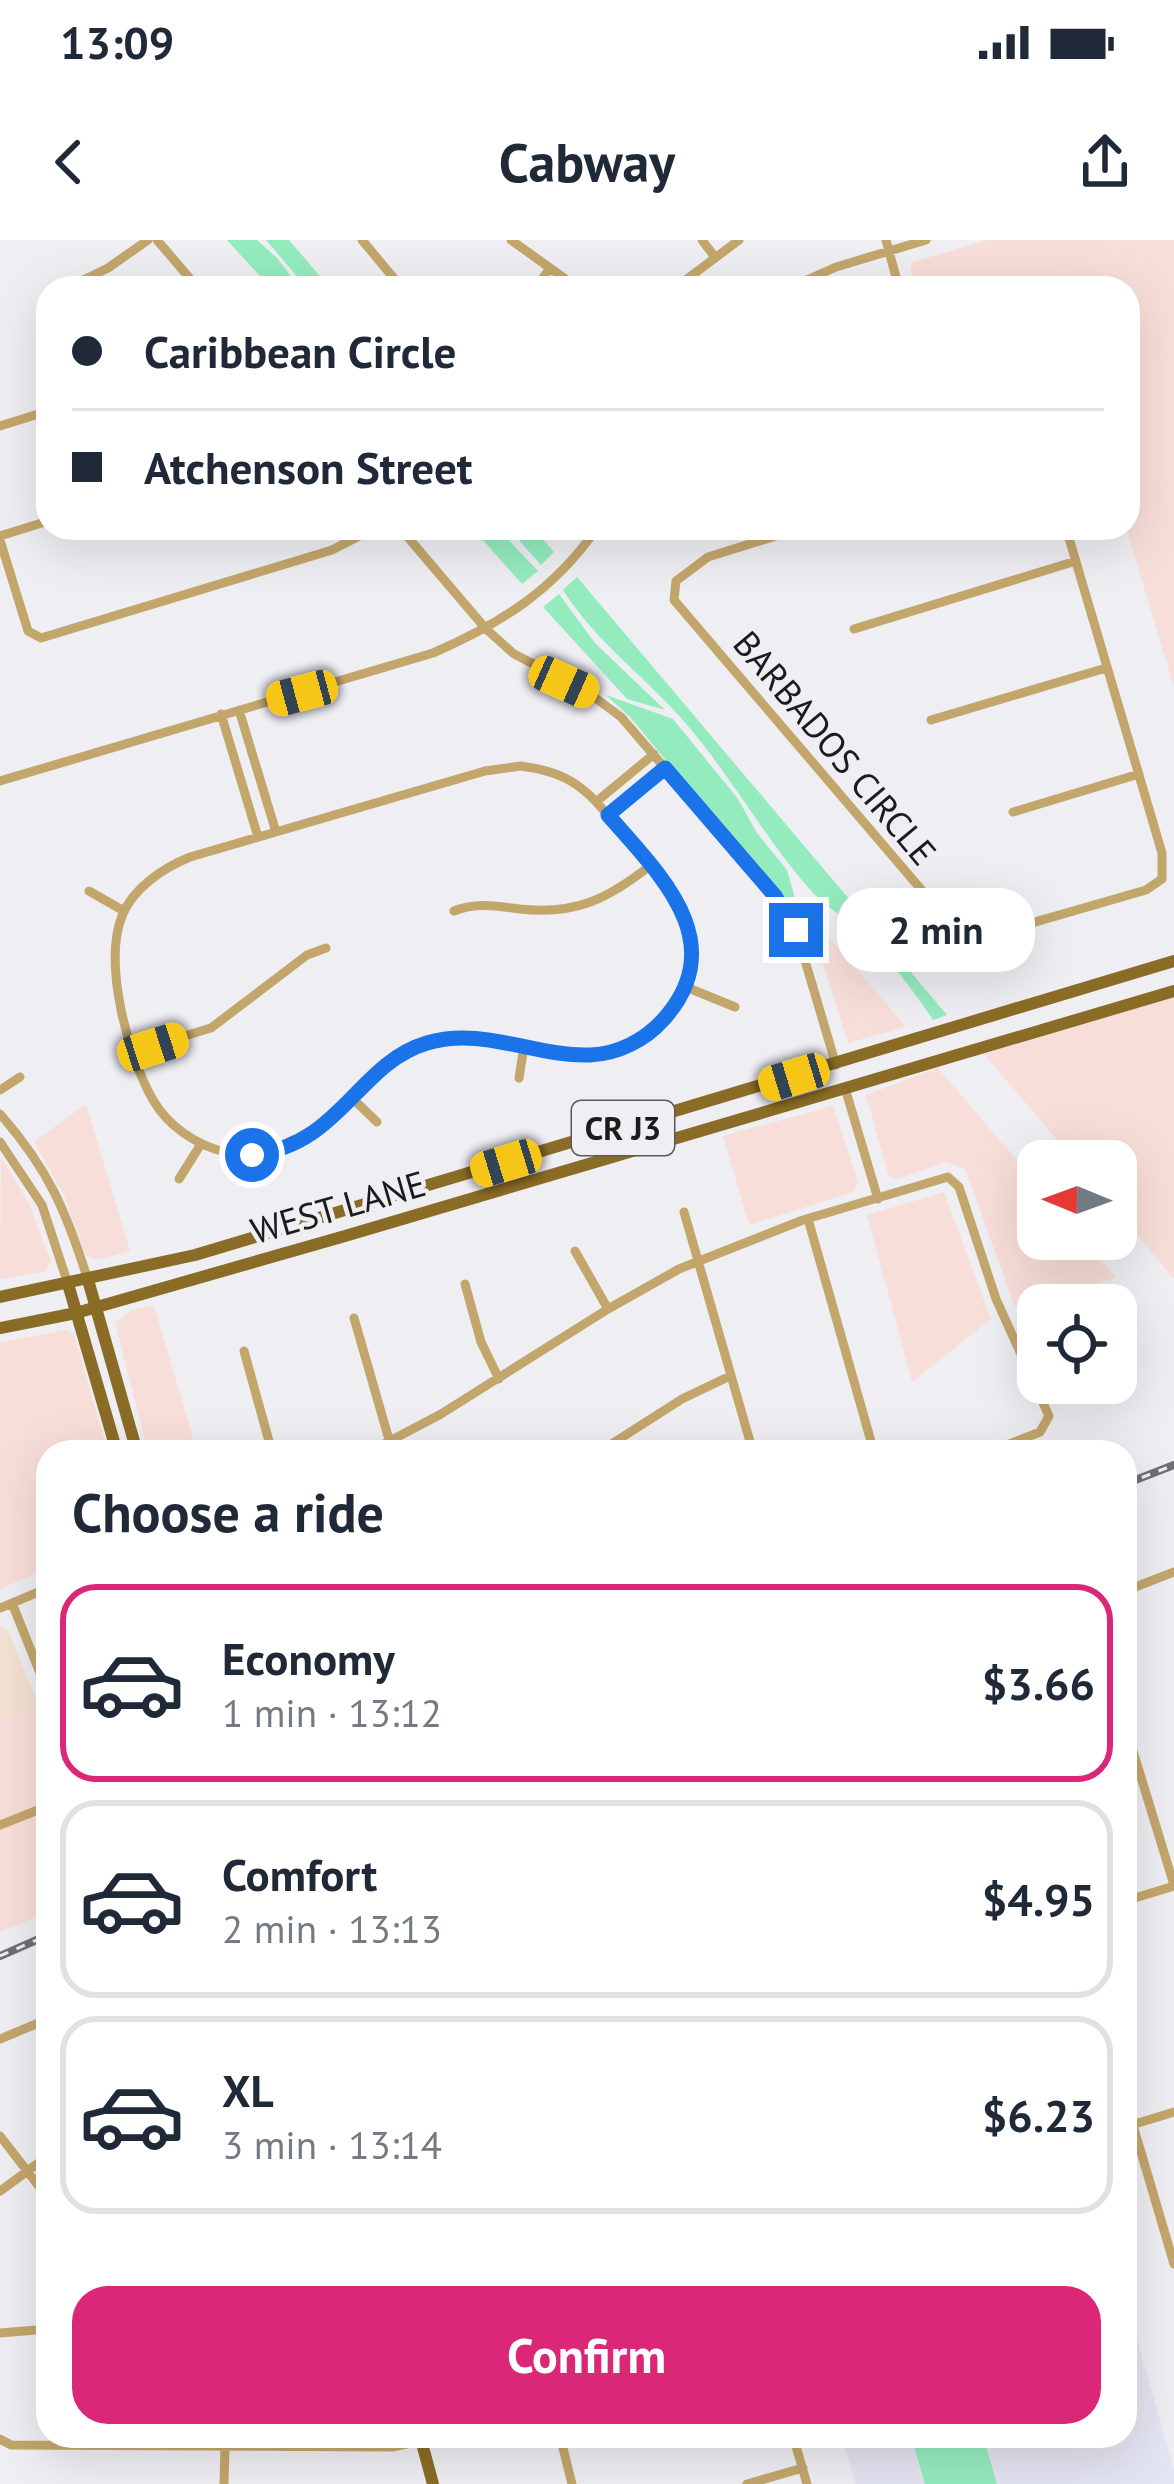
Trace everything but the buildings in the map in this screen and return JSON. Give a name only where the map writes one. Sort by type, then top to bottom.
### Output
[{"type":"main road","name":"WEST LANE","points":[[0,1297],[195,1255],[1174,961]]},
{"type":"main road","name":"WEST LANE","points":[[0,1328],[97,1307],[1174,991]]},
{"type":"main road","points":[[88,1280],[134,1440]]},
{"type":"main road","points":[[68,1284],[113,1440]]},
{"type":"main road","points":[[423,2448],[434,2484]]},
{"type":"street","points":[[91,276],[153,240],[187,276]]},
{"type":"street","points":[[362,240],[392,276]]},
{"type":"street","points":[[511,240],[561,276]]},
{"type":"street","points":[[701,240],[714,256]]},
{"type":"street","points":[[690,276],[739,240]]},
{"type":"street","points":[[816,276],[887,246],[926,240]]},
{"type":"street","points":[[887,246],[896,276]]},
{"type":"street","points":[[544,276],[550,268]]},
{"type":"street","points":[[0,426],[36,415]]},
{"type":"street","points":[[36,525],[0,538],[28,631],[41,638],[352,540]]},
{"type":"street","points":[[410,540],[486,629],[527,663],[601,700],[654,754],[791,919],[836,1065]]},
{"type":"street","points":[[0,781],[417,658],[515,613],[554,582],[587,540]]},
{"type":"street","name":"BARBADOS CIRCLE","points":[[763,540],[708,557],[676,581],[674,600],[966,942],[1156,886],[1165,868],[1070,540]]},
{"type":"street","points":[[854,629],[1076,561]]},
{"type":"street","points":[[932,720],[1106,668]]},
{"type":"street","points":[[239,710],[276,832]]},
{"type":"street","points":[[221,714],[258,837]]},
{"type":"street","points":[[596,802],[654,754]]},
{"type":"street","points":[[511,766],[565,778],[596,802],[670,888],[687,921],[686,987],[658,1025],[622,1048],[575,1055],[466,1037],[428,1043],[396,1059],[306,1139],[278,1150],[243,1154],[201,1144],[176,1126],[153,1100],[113,968],[124,911],[148,882],[175,864],[258,837],[511,766]]},
{"type":"street","points":[[608,815],[665,768]]},
{"type":"street","points":[[1012,812],[1139,774]]},
{"type":"street","points":[[454,910],[484,904],[539,911],[577,909],[610,896],[651,865]]},
{"type":"street","points":[[89,891],[124,911]]},
{"type":"street","points":[[135,1052],[220,1023],[307,955],[326,948]]},
{"type":"street","points":[[686,987],[735,1007]]},
{"type":"street","points":[[519,1078],[524,1046]]},
{"type":"street","points":[[0,1090],[20,1076]]},
{"type":"street","points":[[845,1088],[878,1198]]},
{"type":"street","points":[[353,1099],[377,1122]]},
{"type":"street","points":[[0,1114],[32,1150],[53,1187],[88,1280]]},
{"type":"street","points":[[0,1142],[43,1205],[68,1284]]},
{"type":"street","points":[[179,1179],[201,1144]]},
{"type":"street","points":[[395,1440],[608,1309],[699,1261],[808,1219],[944,1178],[957,1183],[991,1286],[1048,1417],[1040,1432],[1020,1440]]},
{"type":"street","points":[[684,1212],[749,1440]]},
{"type":"street","points":[[808,1219],[871,1440]]},
{"type":"street","points":[[575,1251],[608,1309]]},
{"type":"street","points":[[465,1284],[499,1379]]},
{"type":"street","points":[[354,1318],[389,1440]]},
{"type":"street","points":[[244,1351],[269,1440]]},
{"type":"street","points":[[620,1440],[682,1399],[730,1376]]},
{"type":"street","points":[[1137,1586],[1174,1572]]},
{"type":"street","points":[[0,1608],[36,1593]]},
{"type":"street","points":[[12,1603],[36,1664]]},
{"type":"street","points":[[1137,1764],[1174,1886],[1137,1897]]},
{"type":"street","points":[[0,1825],[36,1811]]},
{"type":"street","points":[[0,2039],[36,2024]]},
{"type":"street","points":[[1137,2123],[1174,2111]]},
{"type":"street","points":[[0,2136],[36,2182]]},
{"type":"street","points":[[1137,2145],[1169,2226],[1174,2264]]},
{"type":"street","points":[[0,2191],[36,2166]]},
{"type":"street","points":[[0,2333],[36,2330]]},
{"type":"street","points":[[0,2439],[11,2445],[36,2445]]},
{"type":"street","points":[[224,2484],[225,2448]]},
{"type":"street","points":[[563,2448],[572,2484]]},
{"type":"street","points":[[797,2448],[807,2484]]},
{"type":"street","points":[[747,2484],[802,2468]]},
{"type":"shaded area","points":[[987,240],[1174,240],[1174,687],[1130,540],[1140,540],[1140,276],[912,276],[913,262]]},
{"type":"shaded area","points":[[806,910],[906,1027],[848,1043]]},
{"type":"shaded area","points":[[1174,997],[1174,1279],[1137,1235],[1137,1140],[1057,1140],[984,1054]]},
{"type":"shaded area","points":[[938,1068],[1017,1160],[1017,1260],[1101,1260],[1116,1278],[1095,1284],[1017,1284],[1015,1307],[965,1169],[946,1162],[898,1179],[889,1177],[866,1095]]},
{"type":"shaded area","points":[[86,1104],[130,1251],[96,1260],[85,1255],[64,1195],[34,1142]]},
{"type":"shaded area","points":[[833,1106],[858,1182],[853,1192],[749,1225],[723,1136]]},
{"type":"shaded area","points":[[1,1157],[29,1204],[51,1261],[45,1272],[0,1279]]},
{"type":"shaded area","points":[[944,1192],[991,1319],[912,1382],[867,1215]]},
{"type":"shaded area","points":[[154,1305],[193,1440],[145,1440],[115,1323],[131,1310]]},
{"type":"shaded area","points":[[67,1330],[74,1334],[105,1440],[36,1440],[36,1573],[0,1589],[0,1342]]},
{"type":"shaded area","points":[[0,1627],[8,1631],[36,1704],[0,1719]]},
{"type":"shaded area","points":[[36,1703],[36,1917],[0,1932],[0,1718]]},
{"type":"shaded area","points":[[1137,2339],[1174,2470],[1174,2484],[856,2484],[845,2448],[1137,2448]]},
{"type":"green space","points":[[227,240],[257,240],[291,276],[260,276]]},
{"type":"green space","points":[[266,240],[289,240],[320,276],[297,276]]},
{"type":"green space","points":[[483,540],[508,540],[538,571],[522,584]]},
{"type":"green space","points":[[519,540],[544,540],[554,552],[541,565]]},
{"type":"green space","points":[[577,577],[947,1015],[933,1020],[874,944],[820,900],[796,873],[699,739],[576,609],[563,590]]},
{"type":"green space","points":[[559,594],[595,643],[665,710],[627,699],[543,607]]},
{"type":"green space","points":[[606,695],[673,719],[738,799],[757,833],[787,870],[803,926],[630,717]]},
{"type":"green space","points":[[914,2448],[986,2448],[997,2484],[925,2484]]},
{"type":"railway","points":[[1137,1479],[1174,1465]]},
{"type":"railway","points":[[0,1956],[36,1940]]},
{"type":"route","points":[[252,1155],[306,1139],[396,1059],[428,1043],[466,1037],[592,1055],[631,1044],[658,1025],[686,987],[687,921],[670,888],[608,815],[665,768],[775,896],[796,930]]}]
